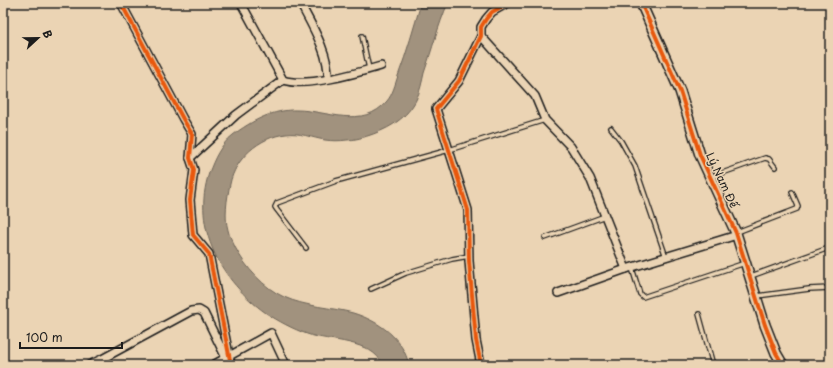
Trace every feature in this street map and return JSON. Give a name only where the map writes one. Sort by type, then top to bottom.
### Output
[{"type":"street","points":[[122,3],[160,77],[192,134],[190,158],[194,170],[190,200],[193,235],[209,254],[228,357]]},
{"type":"street","points":[[241,3],[283,80],[290,82],[301,82],[369,70],[381,66]]},
{"type":"street","points":[[300,3],[319,40],[329,70],[328,78]]},
{"type":"street","points":[[481,365],[476,340],[469,256],[468,210],[436,110],[459,81],[481,36],[481,28],[490,14],[508,3]]},
{"type":"street","name":"Lý Nam Đế","points":[[642,3],[674,77],[700,155],[736,234],[776,353],[783,365]]},
{"type":"street","points":[[481,36],[535,96],[545,120],[571,147],[590,178],[629,269]]},
{"type":"street","points":[[190,158],[236,115],[283,80]]},
{"type":"street","points":[[558,293],[736,234]]},
{"type":"street","points":[[89,365],[104,362],[177,318],[195,309],[204,314],[231,365]]},
{"type":"street","points":[[213,365],[272,333],[286,365]]},
{"type":"lane","points":[[362,36],[369,70]]},
{"type":"lane","points":[[306,248],[277,210],[275,206],[277,204],[336,181],[449,150],[545,120]]},
{"type":"lane","points":[[611,128],[621,141],[635,166],[666,257]]},
{"type":"lane","points":[[710,177],[765,158],[769,159],[775,166]]},
{"type":"lane","points":[[736,234],[797,209],[798,206],[792,192]]},
{"type":"lane","points":[[545,238],[605,216]]},
{"type":"lane","points":[[750,276],[826,250]]},
{"type":"lane","points":[[371,289],[406,273],[452,259],[469,256]]},
{"type":"lane","points":[[629,269],[640,294],[644,297],[746,263]]},
{"type":"lane","points":[[756,296],[809,288],[830,288]]},
{"type":"lane","points":[[699,314],[713,365]]},
{"type":"shaded area","points":[[421,3],[448,3],[435,38],[419,94],[406,114],[401,119],[381,131],[353,140],[339,141],[320,139],[301,134],[286,134],[267,140],[250,151],[237,166],[230,184],[227,201],[226,219],[229,234],[239,255],[256,276],[269,288],[284,297],[301,303],[353,313],[363,316],[381,326],[396,339],[406,355],[409,365],[383,365],[370,350],[349,343],[316,337],[302,332],[286,325],[266,313],[250,300],[223,269],[214,252],[207,233],[204,214],[204,193],[209,173],[221,147],[233,135],[247,125],[263,117],[288,110],[297,110],[356,117],[367,115],[377,110],[387,101],[392,92]]},
{"type":"cycle path","points":[[121,3],[192,134],[190,158],[194,170],[190,200],[193,235],[209,254],[231,365]]},
{"type":"cycle path","points":[[481,365],[476,340],[469,261],[468,210],[436,109],[459,81],[481,36],[481,27],[486,19],[492,12],[508,3]]},
{"type":"cycle path","points":[[641,3],[680,91],[700,155],[736,233],[765,325],[776,353],[783,365]]}]
